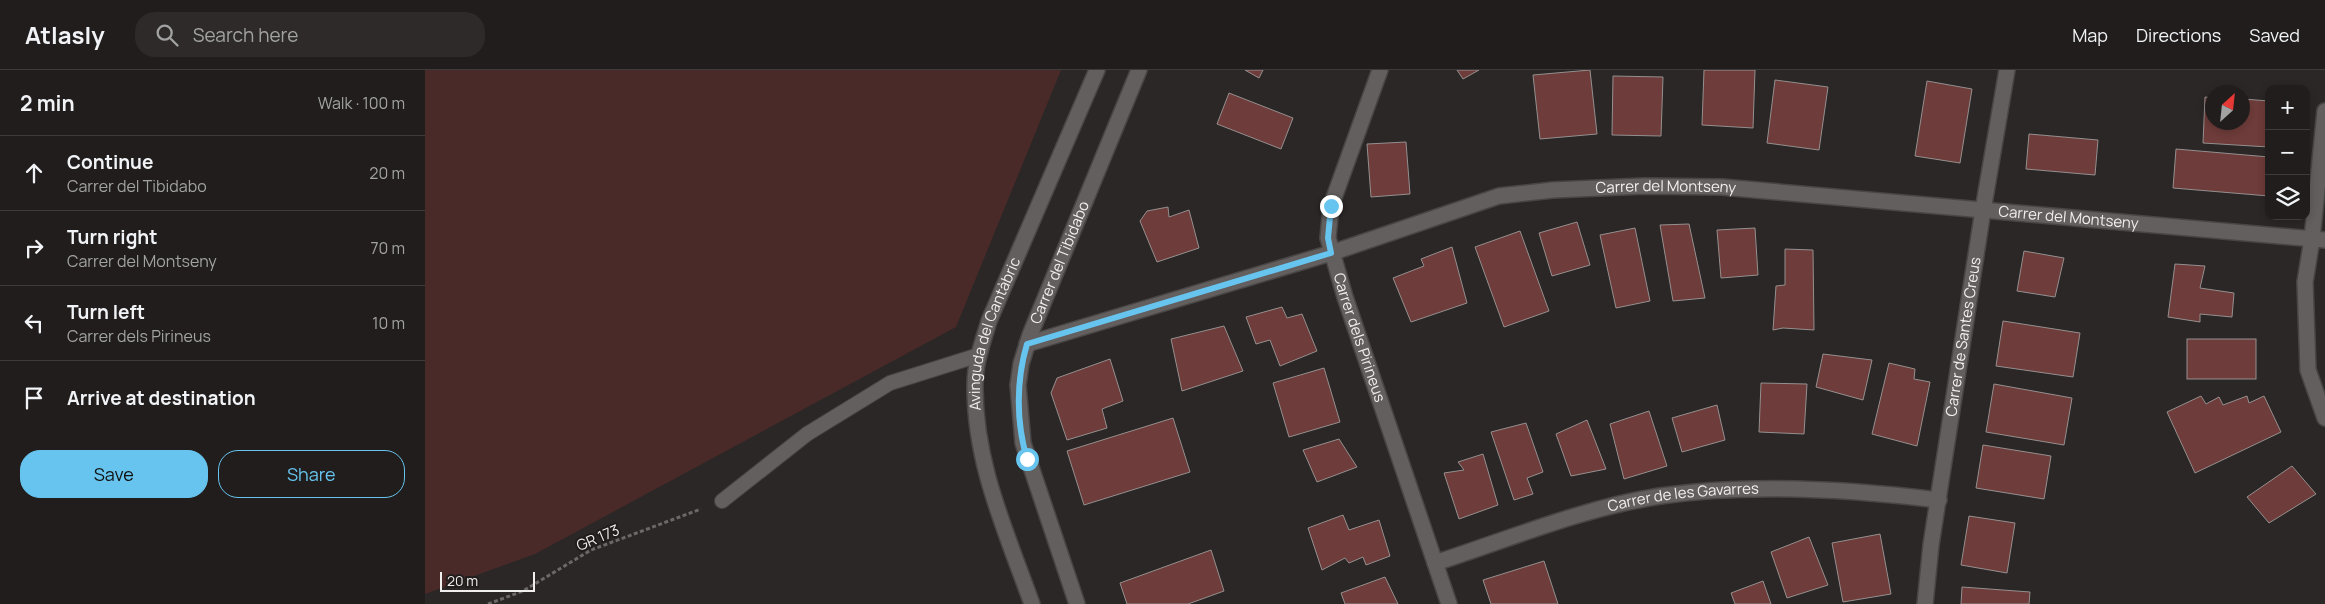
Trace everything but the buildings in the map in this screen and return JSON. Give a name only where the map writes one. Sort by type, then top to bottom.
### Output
[{"type":"street","name":"Avinguda del Cantàbric","points":[[1032,604],[985,473],[980,450],[975,384],[979,355],[989,321],[1097,70]]},
{"type":"street","name":"Carrer del Tibidabo","points":[[1077,604],[1023,443],[1018,385],[1027,344],[1139,70]]},
{"type":"street","name":"Carrer dels Pirineus","points":[[1380,70],[1331,206],[1328,238],[1331,253],[1449,604]]},
{"type":"street","name":"Carrer de Santes Creus","points":[[1925,604],[1983,210],[2007,70]]},
{"type":"street","points":[[2325,111],[2319,239],[2305,282],[2308,370],[2325,418]]},
{"type":"street","name":"Carrer del Montseny","points":[[1027,344],[1331,253],[1499,196],[1553,190],[1644,186],[1722,187],[2319,239]]},
{"type":"street","name":"Carrer de les Gavarres","points":[[1435,563],[1592,511],[1660,496],[1748,488],[1895,494],[1939,500]]},
{"type":"lane","points":[[722,501],[807,434],[890,383],[979,355]]},
{"type":"path","name":"GR 173","points":[[488,604],[523,591],[591,550],[722,501]]},
{"type":"shaded area","points":[[425,70],[1061,70],[956,327],[535,554],[425,594]]},
{"type":"route","points":[[1027,459],[1023,443],[1018,385],[1021,364],[1027,344],[1331,253],[1328,238],[1331,206]]}]
